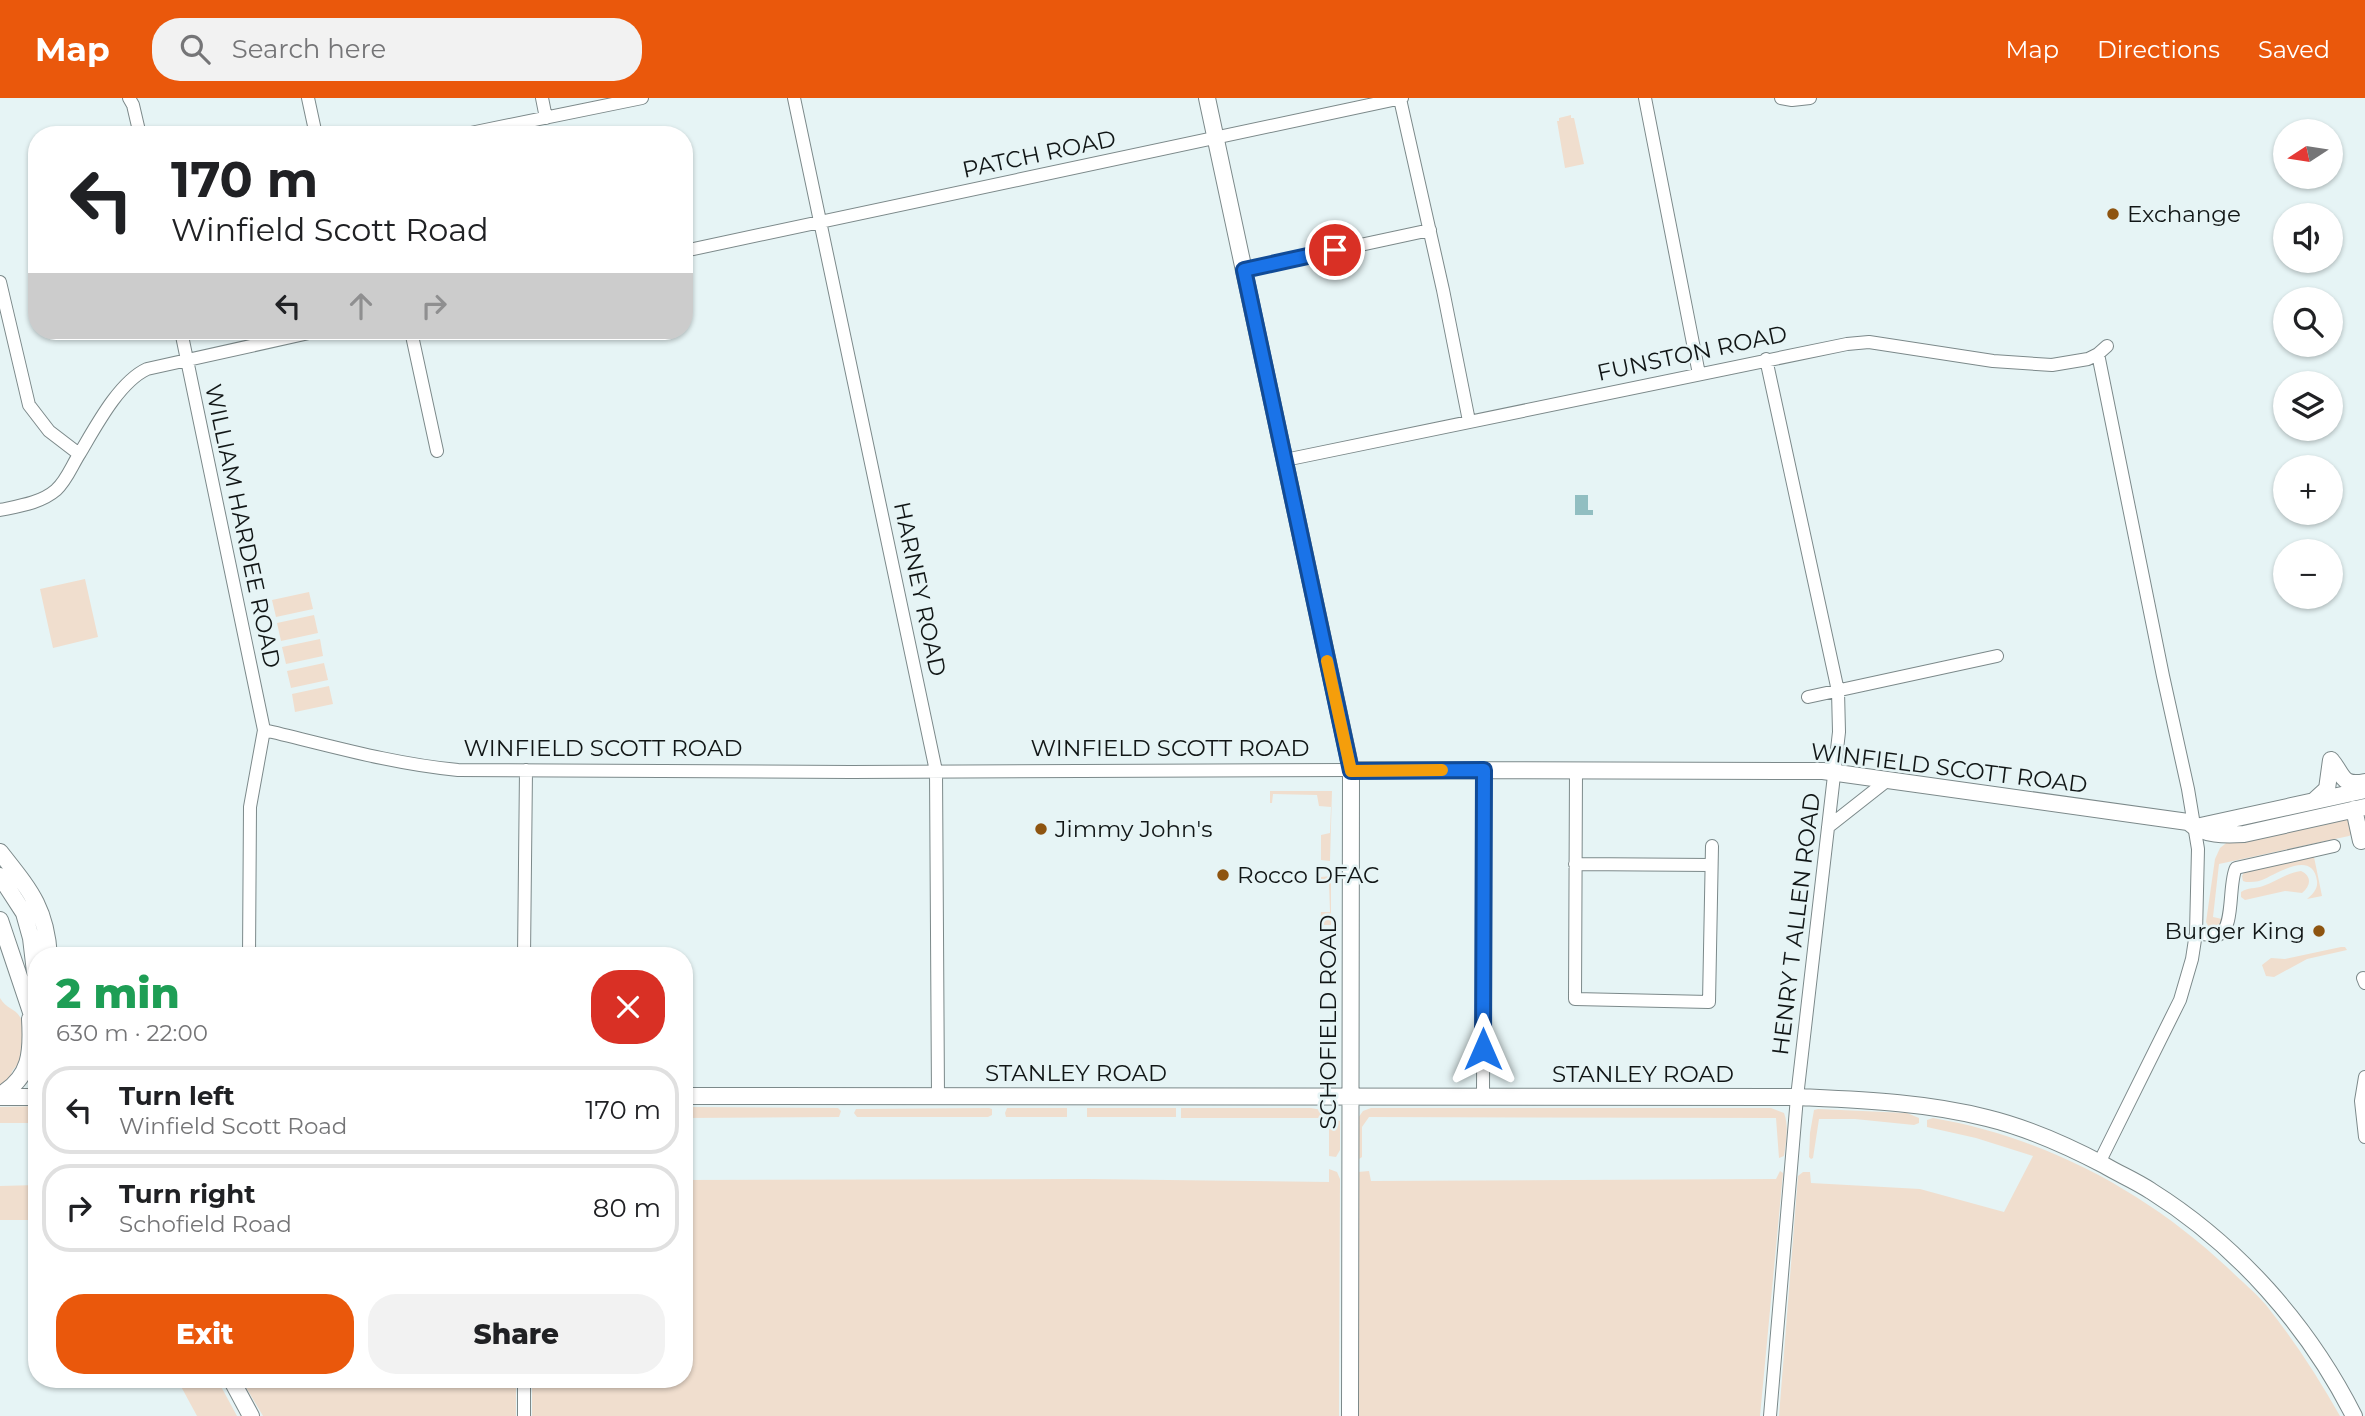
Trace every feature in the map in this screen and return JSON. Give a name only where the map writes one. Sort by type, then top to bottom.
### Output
[{"type":"street","points":[[129,98],[138,126]]},
{"type":"street","points":[[308,98],[314,126]]},
{"type":"street","points":[[542,98],[547,118]]},
{"type":"street","points":[[507,126],[642,98]]},
{"type":"street","name":"HARNEY ROAD","points":[[794,98],[936,771],[938,1096]]},
{"type":"street","name":"SCHOFIELD ROAD","points":[[1207,98],[1351,771],[1350,1416]]},
{"type":"street","points":[[1401,98],[1469,421]]},
{"type":"street","name":"PATCH ROAD","points":[[693,249],[1401,98]]},
{"type":"street","points":[[1645,98],[1699,374]]},
{"type":"street","points":[[1781,98],[1810,98]]},
{"type":"street","points":[[1244,270],[1430,230]]},
{"type":"street","points":[[0,282],[29,405],[49,431],[79,454]]},
{"type":"street","name":"WILLIAM HARDEE ROAD","points":[[183,340],[264,730]]},
{"type":"street","points":[[0,510],[30,503],[56,489],[134,375],[147,369],[277,340]]},
{"type":"street","points":[[413,340],[437,451]]},
{"type":"street","name":"FUNSTON ROAD","points":[[1285,460],[1766,359],[1869,342],[2023,364],[2052,365],[2103,350],[2163,676],[2194,827]]},
{"type":"street","name":"HENRY T ALLEN ROAD","points":[[1766,359],[1838,691],[1839,732],[1797,1097],[1770,1416]]},
{"type":"street","points":[[1808,697],[1997,656]]},
{"type":"street","points":[[249,947],[250,807],[264,730]]},
{"type":"street","name":"WINFIELD SCOTT ROAD","points":[[264,730],[424,767],[458,770],[1835,772],[1982,795],[2189,822],[2194,827],[2365,790]]},
{"type":"street","points":[[2315,801],[2328,789],[2331,760],[2347,782],[2365,782]]},
{"type":"street","points":[[524,947],[526,770]]},
{"type":"street","points":[[1483,1097],[1484,770]]},
{"type":"street","points":[[1576,770],[1576,999],[1709,1002],[1712,846]]},
{"type":"street","points":[[1828,827],[1889,779]]},
{"type":"street","points":[[2099,1163],[2180,1000],[2192,959],[2196,933],[2198,849],[2194,827],[2213,833],[2244,834],[2360,808],[2361,841]]},
{"type":"street","points":[[2196,933],[2218,935],[2224,931],[2229,922],[2232,875],[2236,868],[2334,846]]},
{"type":"street","points":[[0,852],[27,886],[42,915],[47,929],[48,947]]},
{"type":"street","points":[[1575,864],[1711,865]]},
{"type":"street","points":[[0,876],[24,913],[32,947]]},
{"type":"street","points":[[0,890],[26,925]]},
{"type":"street","points":[[0,920],[2,936],[28,1005]]},
{"type":"street","points":[[0,1096],[20,1078],[28,1064]]},
{"type":"street","points":[[2365,1077],[2361,1101],[2365,1136]]},
{"type":"street","points":[[0,1096],[28,1097]]},
{"type":"street","name":"STANLEY ROAD","points":[[693,1096],[1797,1097],[1916,1104],[1986,1117],[2048,1138],[2099,1163],[2151,1191],[2212,1236],[2258,1279],[2296,1323],[2341,1389],[2354,1416]]},
{"type":"street","points":[[235,1388],[251,1416]]},
{"type":"street","points":[[524,1388],[524,1416]]},
{"type":"shaded area","points":[[1571,115],[1571,118],[1574,118],[1584,164],[1565,168],[1557,121]]},
{"type":"shaded area","points":[[85,579],[98,637],[53,648],[40,589]]},
{"type":"shaded area","points":[[309,592],[313,609],[276,617],[272,600]]},
{"type":"shaded area","points":[[314,615],[318,633],[281,641],[277,623]]},
{"type":"shaded area","points":[[320,639],[323,656],[286,664],[282,647]]},
{"type":"shaded area","points":[[324,663],[328,680],[291,688],[287,671]]},
{"type":"shaded area","points":[[329,686],[333,704],[295,712],[292,694]]},
{"type":"shaded area","points":[[1270,791],[1332,791],[1330,861],[1321,860],[1321,835],[1330,833],[1331,807],[1319,806],[1317,795],[1273,794],[1270,803]]},
{"type":"shaded area","points":[[2343,816],[2351,820],[2353,833],[2349,836],[2219,864],[2213,917],[2222,919],[2219,927],[2208,926],[2206,922],[2215,859],[2220,848],[2230,840]]},
{"type":"shaded area","points":[[2314,857],[2322,896],[2307,899],[2317,886],[2314,872],[2309,866],[2293,866],[2260,881],[2243,881],[2245,871]]},
{"type":"shaded area","points":[[2301,871],[2309,881],[2302,893],[2285,891],[2245,900],[2241,897],[2244,890],[2263,886]]},
{"type":"shaded area","points":[[1331,876],[1331,925],[1320,925],[1321,912],[1330,912],[1329,882],[1321,882],[1321,877]]},
{"type":"shaded area","points":[[2341,947],[2347,950],[2307,959],[2274,977],[2266,976],[2262,965],[2271,958],[2285,959]]},
{"type":"shaded area","points":[[0,998],[20,1017],[25,1040],[20,1062],[0,1086]]},
{"type":"shaded area","points":[[28,1106],[28,1123],[0,1123],[0,1107]]},
{"type":"shaded area","points":[[693,1107],[838,1108],[841,1111],[839,1117],[693,1118]]},
{"type":"shaded area","points":[[1007,1108],[1067,1108],[1067,1117],[1006,1117]]},
{"type":"shaded area","points":[[1087,1108],[1176,1108],[1176,1117],[1087,1117]]},
{"type":"shaded area","points":[[1181,1108],[1311,1108],[1328,1111],[1328,1118],[1181,1118]]},
{"type":"shaded area","points":[[1371,1108],[1771,1108],[1784,1113],[1787,1134],[1784,1156],[1779,1158],[1776,1118],[1369,1117],[1362,1127],[1362,1157],[1359,1159],[1358,1118],[1363,1111]]},
{"type":"shaded area","points":[[856,1109],[992,1109],[992,1115],[988,1117],[857,1117],[854,1113]]},
{"type":"shaded area","points":[[1814,1110],[1907,1113],[1919,1118],[1919,1123],[1914,1125],[1855,1119],[1819,1119],[1811,1159],[1810,1133]]},
{"type":"shaded area","points":[[1933,1118],[2014,1139],[2053,1154],[2091,1171],[2163,1215],[2196,1240],[2266,1305],[2305,1359],[2340,1416],[1779,1416],[1798,1176],[1803,1172],[1810,1172],[1811,1183],[1920,1189],[2004,1212],[2033,1156],[1976,1138],[1927,1127],[1927,1120]]},
{"type":"shaded area","points":[[1333,1119],[1340,1121],[1340,1150],[1336,1157],[1329,1156],[1329,1129]]},
{"type":"shaded area","points":[[1329,1169],[1337,1172],[1340,1179],[1339,1416],[532,1416],[532,1388],[693,1388],[693,1180],[1086,1179],[1329,1182]]},
{"type":"shaded area","points":[[1369,1171],[1371,1181],[1776,1179],[1780,1171],[1783,1173],[1760,1416],[1356,1416],[1358,1172]]},
{"type":"shaded area","points":[[28,1185],[28,1220],[0,1220],[0,1186]]},
{"type":"shaded area","points":[[182,1388],[222,1388],[237,1416],[197,1416]]},
{"type":"shaded area","points":[[246,1388],[516,1388],[516,1416],[263,1416]]},
{"type":"water","points":[[1575,495],[1588,495],[1588,510],[1593,510],[1593,515],[1575,515]]},
{"type":"slow traffic","points":[[1327,661],[1351,771],[1442,770]]},
{"type":"place","name":"Exchange","points":[[2113,214]]},
{"type":"place","name":"Jimmy John's","points":[[1041,829]]},
{"type":"place","name":"Rocco DFAC","points":[[1223,875]]},
{"type":"place","name":"Burger King","points":[[2319,931]]},
{"type":"route","points":[[1335,250],[1244,270],[1351,771],[1484,770],[1483,1049]]}]
